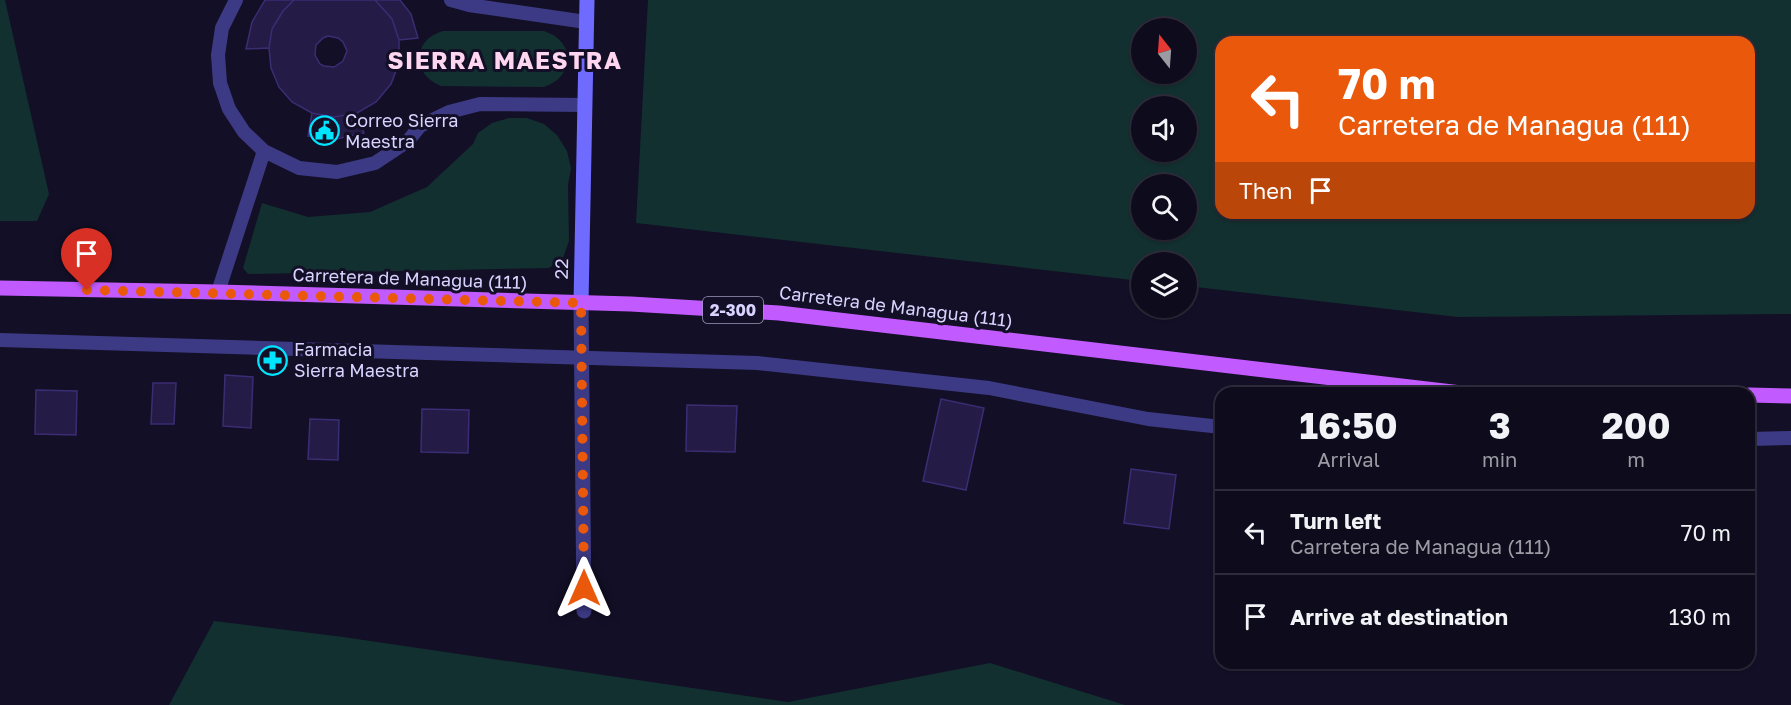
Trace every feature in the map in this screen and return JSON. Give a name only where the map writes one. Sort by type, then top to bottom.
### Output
[{"type":"main road","name":"22","points":[[581,303],[586,0]]},
{"type":"main road","name":"Carretera de Managua (111)","points":[[0,288],[631,304],[779,313],[1410,387]]},
{"type":"main road","points":[[1755,396],[1791,396]]},
{"type":"street","name":"22","points":[[581,303],[584,611]]},
{"type":"lane","points":[[236,0],[222,28],[218,55],[220,83],[229,109],[244,132],[264,151],[299,168],[337,172],[375,163],[408,141],[420,126],[449,112],[480,104],[585,105]]},
{"type":"lane","points":[[451,0],[469,5],[586,22]]},
{"type":"lane","points":[[218,292],[264,151]]},
{"type":"lane","points":[[0,340],[757,363],[978,386],[1148,419],[1215,427]]},
{"type":"lane","points":[[1755,439],[1791,438]]},
{"type":"green space","points":[[0,0],[5,0],[49,194],[37,221],[0,221]]},
{"type":"green space","points":[[648,0],[1791,0],[1791,314],[1458,317],[1197,287],[1197,252],[1131,252],[1131,280],[636,223]]},
{"type":"green space","points":[[443,31],[544,31],[562,43],[568,59],[566,68],[554,82],[544,87],[441,86],[424,74],[419,57],[425,42],[433,35]]},
{"type":"green space","points":[[509,118],[527,118],[544,124],[557,135],[567,151],[571,168],[568,185],[569,241],[563,258],[549,268],[248,274],[243,268],[262,203],[308,217],[370,212],[427,187],[473,144],[478,133],[492,123]]},
{"type":"green space","points":[[214,621],[343,637],[788,702],[990,663],[1125,705],[169,705]]},
{"type":"building","points":[[265,0],[294,0],[283,11],[272,29],[269,48],[246,49],[252,22]]},
{"type":"building","points":[[294,0],[375,0],[392,19],[399,40],[399,63],[391,84],[376,102],[357,113],[334,117],[312,113],[292,102],[279,87],[271,68],[269,48],[272,29],[283,11]],"holes":[[[328,36],[338,38],[343,42],[347,51],[343,61],[334,67],[320,64],[315,55],[316,45]]]},
{"type":"building","points":[[375,0],[400,0],[411,14],[418,38],[399,40],[392,19]]},
{"type":"building","points":[[312,113],[334,117],[357,113],[364,133],[336,139],[308,136]]},
{"type":"building","points":[[225,375],[253,377],[251,428],[223,426]]},
{"type":"building","points":[[153,383],[176,383],[174,424],[151,424]]},
{"type":"building","points":[[36,390],[77,391],[76,435],[35,434]]},
{"type":"building","points":[[941,399],[984,408],[966,490],[923,481]]},
{"type":"building","points":[[687,405],[737,406],[735,452],[686,451]]},
{"type":"building","points":[[422,409],[469,410],[468,453],[421,452]]},
{"type":"building","points":[[310,419],[339,420],[338,460],[308,459]]},
{"type":"building","points":[[1131,469],[1176,475],[1169,529],[1124,523]]},
{"type":"place","name":"Correo Sierra Maestra","points":[[324,131]]},
{"type":"place","name":"Farmacia Sierra Maestra","points":[[273,360]]},
{"type":"district","name":"SIERRA MAESTRA","points":[[505,61]]},
{"type":"route","points":[[87,290],[581,303],[584,588]]}]
